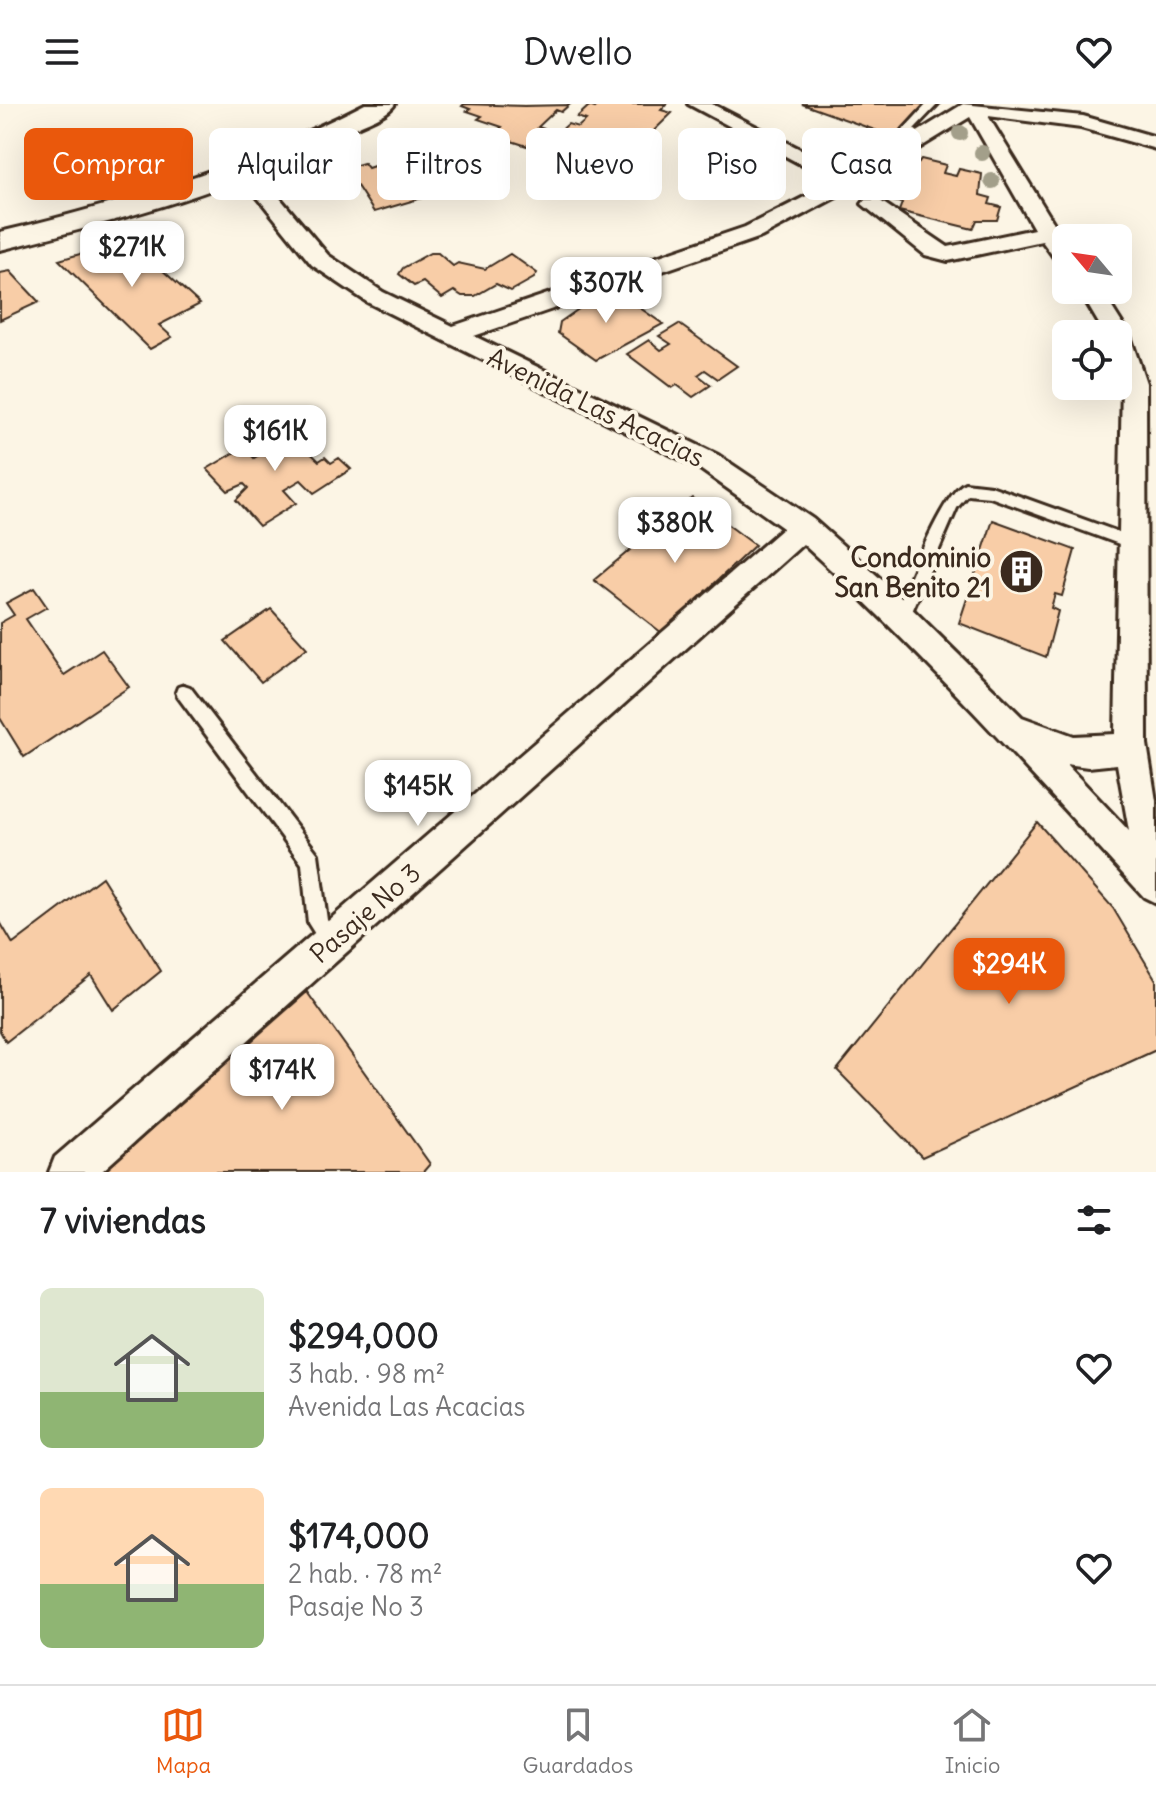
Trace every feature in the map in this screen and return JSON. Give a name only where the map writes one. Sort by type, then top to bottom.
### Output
[{"type":"street","points":[[336,128],[383,104]]},
{"type":"street","points":[[697,104],[802,158]]},
{"type":"street","points":[[922,139],[972,106],[1083,122],[1156,143]]},
{"type":"street","points":[[972,106],[1052,240]]},
{"type":"street","points":[[0,241],[104,217],[209,181]]},
{"type":"street","name":"Avenida Las Acacias","points":[[271,200],[320,260],[375,297],[709,462],[803,527],[901,618],[1010,727],[1156,885]]},
{"type":"street","points":[[449,336],[703,251],[753,232],[815,200]]},
{"type":"street","points":[[872,204],[933,250],[948,254],[1047,233]]},
{"type":"street","points":[[1132,377],[1131,744],[1146,781],[1156,875]]},
{"type":"street","name":"Pasaje No 3","points":[[70,1172],[803,527]]},
{"type":"street","name":"Avenida Las Acacias","points":[[1010,727],[1071,752],[1116,751],[1131,744]]},
{"type":"lane","points":[[922,139],[908,130],[933,104]]},
{"type":"lane","points":[[901,618],[951,505],[965,489],[991,492],[1133,543]]},
{"type":"lane","points":[[184,692],[311,861],[318,923],[332,943]]},
{"type":"building","points":[[599,104],[667,104],[661,110],[672,113],[657,128],[563,128],[568,124],[578,127],[586,120],[577,117],[589,106],[595,108]]},
{"type":"building","points":[[802,104],[926,104],[906,128],[869,128]]},
{"type":"building","points":[[569,105],[561,112],[556,110],[538,127],[541,128],[526,128],[526,146],[510,140],[510,128],[501,128],[478,119],[482,116],[462,106]]},
{"type":"building","points":[[921,159],[946,165],[943,173],[956,176],[959,169],[982,174],[980,195],[991,198],[989,204],[1001,207],[997,220],[977,220],[973,229],[899,211],[902,203],[893,201],[921,200]]},
{"type":"building","points":[[361,164],[368,168],[377,165],[377,200],[415,200],[374,212],[361,192]]},
{"type":"building","points":[[129,240],[200,304],[159,325],[172,337],[150,349],[59,260]]},
{"type":"building","points":[[430,253],[438,253],[453,266],[458,263],[485,269],[510,254],[537,273],[534,278],[511,291],[496,284],[475,296],[462,296],[454,291],[442,298],[423,282],[414,286],[399,274],[403,268]]},
{"type":"building","points":[[10,271],[39,302],[0,320],[0,273]]},
{"type":"building","points":[[617,292],[663,324],[596,360],[558,333],[560,322],[593,299]]},
{"type":"building","points":[[679,324],[737,366],[718,379],[705,370],[698,375],[711,385],[693,397],[677,385],[672,388],[627,354],[649,340],[661,350],[671,344],[659,336]]},
{"type":"building","points":[[294,417],[301,424],[294,428],[299,433],[294,437],[319,461],[325,457],[331,463],[339,458],[351,469],[314,493],[301,480],[284,490],[296,503],[259,526],[236,500],[248,488],[244,484],[228,491],[207,469],[244,447],[254,458],[272,447],[261,437]]},
{"type":"building","points":[[692,498],[755,545],[662,633],[594,580]]},
{"type":"building","name":"Condominio San Benito 21","points":[[993,520],[1075,550],[1062,596],[1055,594],[1051,608],[1058,611],[1046,657],[959,623]]},
{"type":"building","points":[[34,588],[47,607],[26,619],[64,675],[102,650],[129,687],[24,757],[0,718],[0,623],[14,615],[6,603]]},
{"type":"building","points":[[271,609],[307,648],[261,682],[225,641]]},
{"type":"building","points":[[1037,822],[1113,908],[1156,980],[1156,1050],[922,1157],[837,1070]]},
{"type":"building","points":[[102,877],[161,971],[113,1010],[91,975],[6,1042],[0,1031],[0,922],[13,944]]},
{"type":"building","points":[[307,992],[430,1164],[423,1172],[103,1172]]},
{"type":"place","name":"Condominio San Benito 21","points":[[1022,572]]}]
